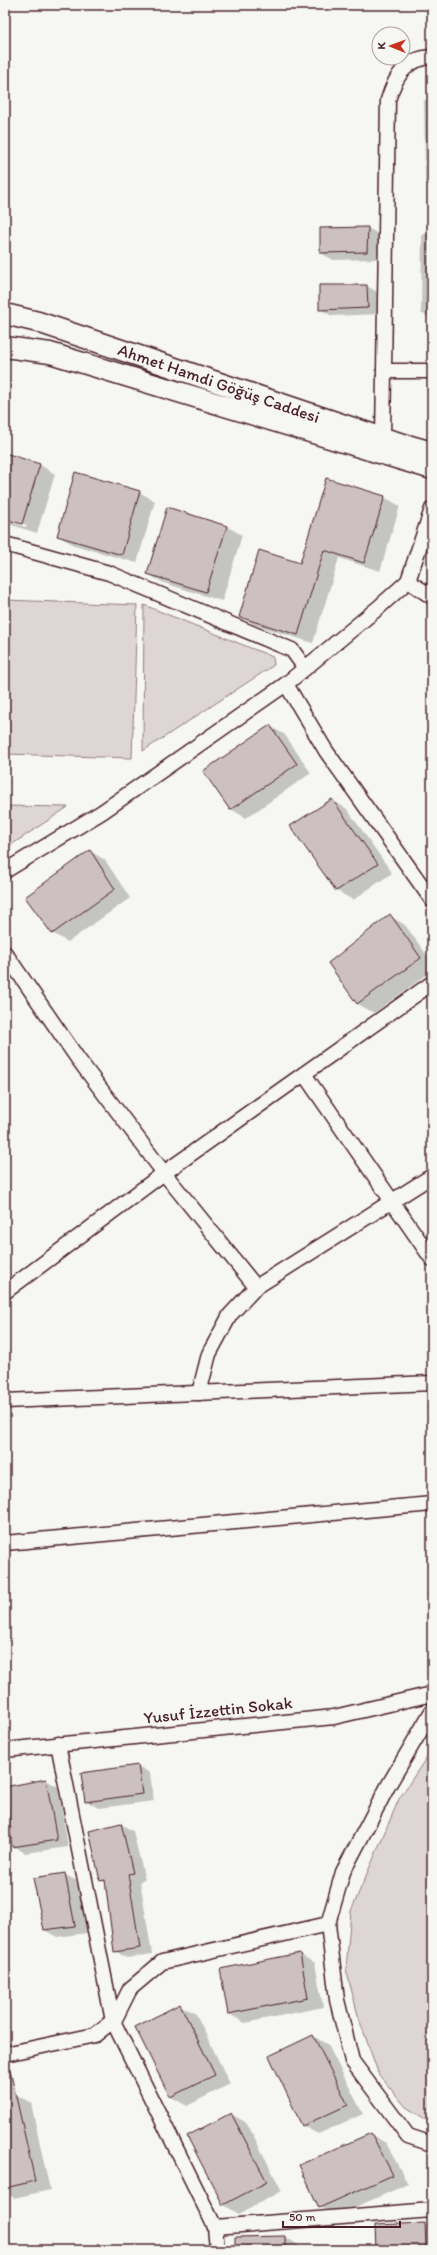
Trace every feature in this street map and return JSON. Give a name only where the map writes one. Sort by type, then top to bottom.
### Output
[{"type":"street","points":[[383,438],[388,100],[399,74],[407,64],[417,59],[432,57]]},
{"type":"street","name":"Ahmet Hamdi Göğüş Caddesi","points":[[5,314],[38,322],[383,438],[432,452]]},
{"type":"street","name":"Ahmet Hamdi Göğüş Caddesi","points":[[5,347],[50,353],[432,469]]},
{"type":"street","points":[[385,371],[432,371]]},
{"type":"street","points":[[5,871],[102,812],[286,684],[408,581],[432,509]]},
{"type":"street","points":[[5,544],[109,573],[292,650],[305,668]]},
{"type":"street","points":[[408,581],[432,597]]},
{"type":"street","points":[[286,684],[326,751],[432,900]]},
{"type":"street","points":[[5,953],[78,1059],[164,1173],[256,1287]]},
{"type":"street","points":[[5,1292],[164,1173],[432,983]]},
{"type":"street","points":[[304,1074],[391,1202],[432,1259]]},
{"type":"street","points":[[199,1393],[209,1354],[230,1315],[256,1287],[432,1176]]},
{"type":"street","points":[[5,1401],[432,1383]]},
{"type":"street","points":[[5,1543],[432,1504]]},
{"type":"street","name":"Yusuf İzzettin Sokak","points":[[5,1750],[334,1717],[432,1694]]},
{"type":"street","points":[[432,1711],[388,1786],[343,1872],[328,1924],[337,2000],[352,2061],[408,2136],[432,2144]]},
{"type":"street","points":[[58,1744],[112,2021],[215,2227],[217,2250]]},
{"type":"street","points":[[5,2054],[95,2035],[112,2021],[130,1989],[162,1962],[239,1943],[328,1924]]},
{"type":"street","points":[[215,2227],[432,2210]]},
{"type":"shaded area","points":[[5,600],[137,605],[132,758],[5,754]]},
{"type":"shaded area","points":[[144,605],[273,657],[274,665],[143,751]]},
{"type":"shaded area","points":[[5,806],[68,807],[5,849]]},
{"type":"shaded area","points":[[432,1749],[432,2123],[406,2107],[379,2075],[359,2019],[346,1969],[351,1911],[399,1799]]},
{"type":"building","points":[[368,227],[367,252],[320,253],[320,228]]},
{"type":"building","points":[[319,285],[367,285],[368,308],[319,310]]},
{"type":"building","points":[[5,453],[40,464],[22,524],[5,519]]},
{"type":"building","points":[[75,472],[140,491],[122,555],[57,536]]},
{"type":"building","points":[[326,478],[385,496],[364,563],[324,550],[298,635],[239,617],[259,550],[300,563]]},
{"type":"building","points":[[167,507],[227,526],[206,592],[147,574]]},
{"type":"building","points":[[270,725],[297,764],[230,810],[203,771]]},
{"type":"building","points":[[332,799],[378,864],[336,891],[290,826]]},
{"type":"building","points":[[90,850],[115,889],[52,934],[25,897]]},
{"type":"building","points":[[390,914],[421,958],[357,1004],[328,963]]},
{"type":"building","points":[[138,1765],[142,1794],[85,1802],[81,1773]]},
{"type":"building","points":[[46,1779],[57,1840],[12,1847],[5,1787]]},
{"type":"building","points":[[121,1823],[133,1873],[128,1874],[140,1948],[114,1952],[105,1880],[100,1881],[89,1831]]},
{"type":"building","points":[[65,1873],[75,1926],[44,1930],[33,1878]]},
{"type":"building","points":[[300,1953],[308,1998],[228,2014],[220,1969]]},
{"type":"building","points":[[180,2004],[215,2075],[170,2097],[135,2027]]},
{"type":"building","points":[[313,2035],[348,2105],[302,2126],[269,2056]]},
{"type":"building","points":[[10,2070],[35,2181],[5,2188],[5,2071]]},
{"type":"building","points":[[231,2113],[267,2182],[223,2205],[187,2136]]},
{"type":"building","points":[[371,2133],[393,2175],[319,2208],[299,2165]]},
{"type":"building","points":[[425,2223],[426,2250],[376,2250],[375,2225]]},
{"type":"building","points":[[285,2236],[285,2250],[235,2250],[235,2237]]}]
